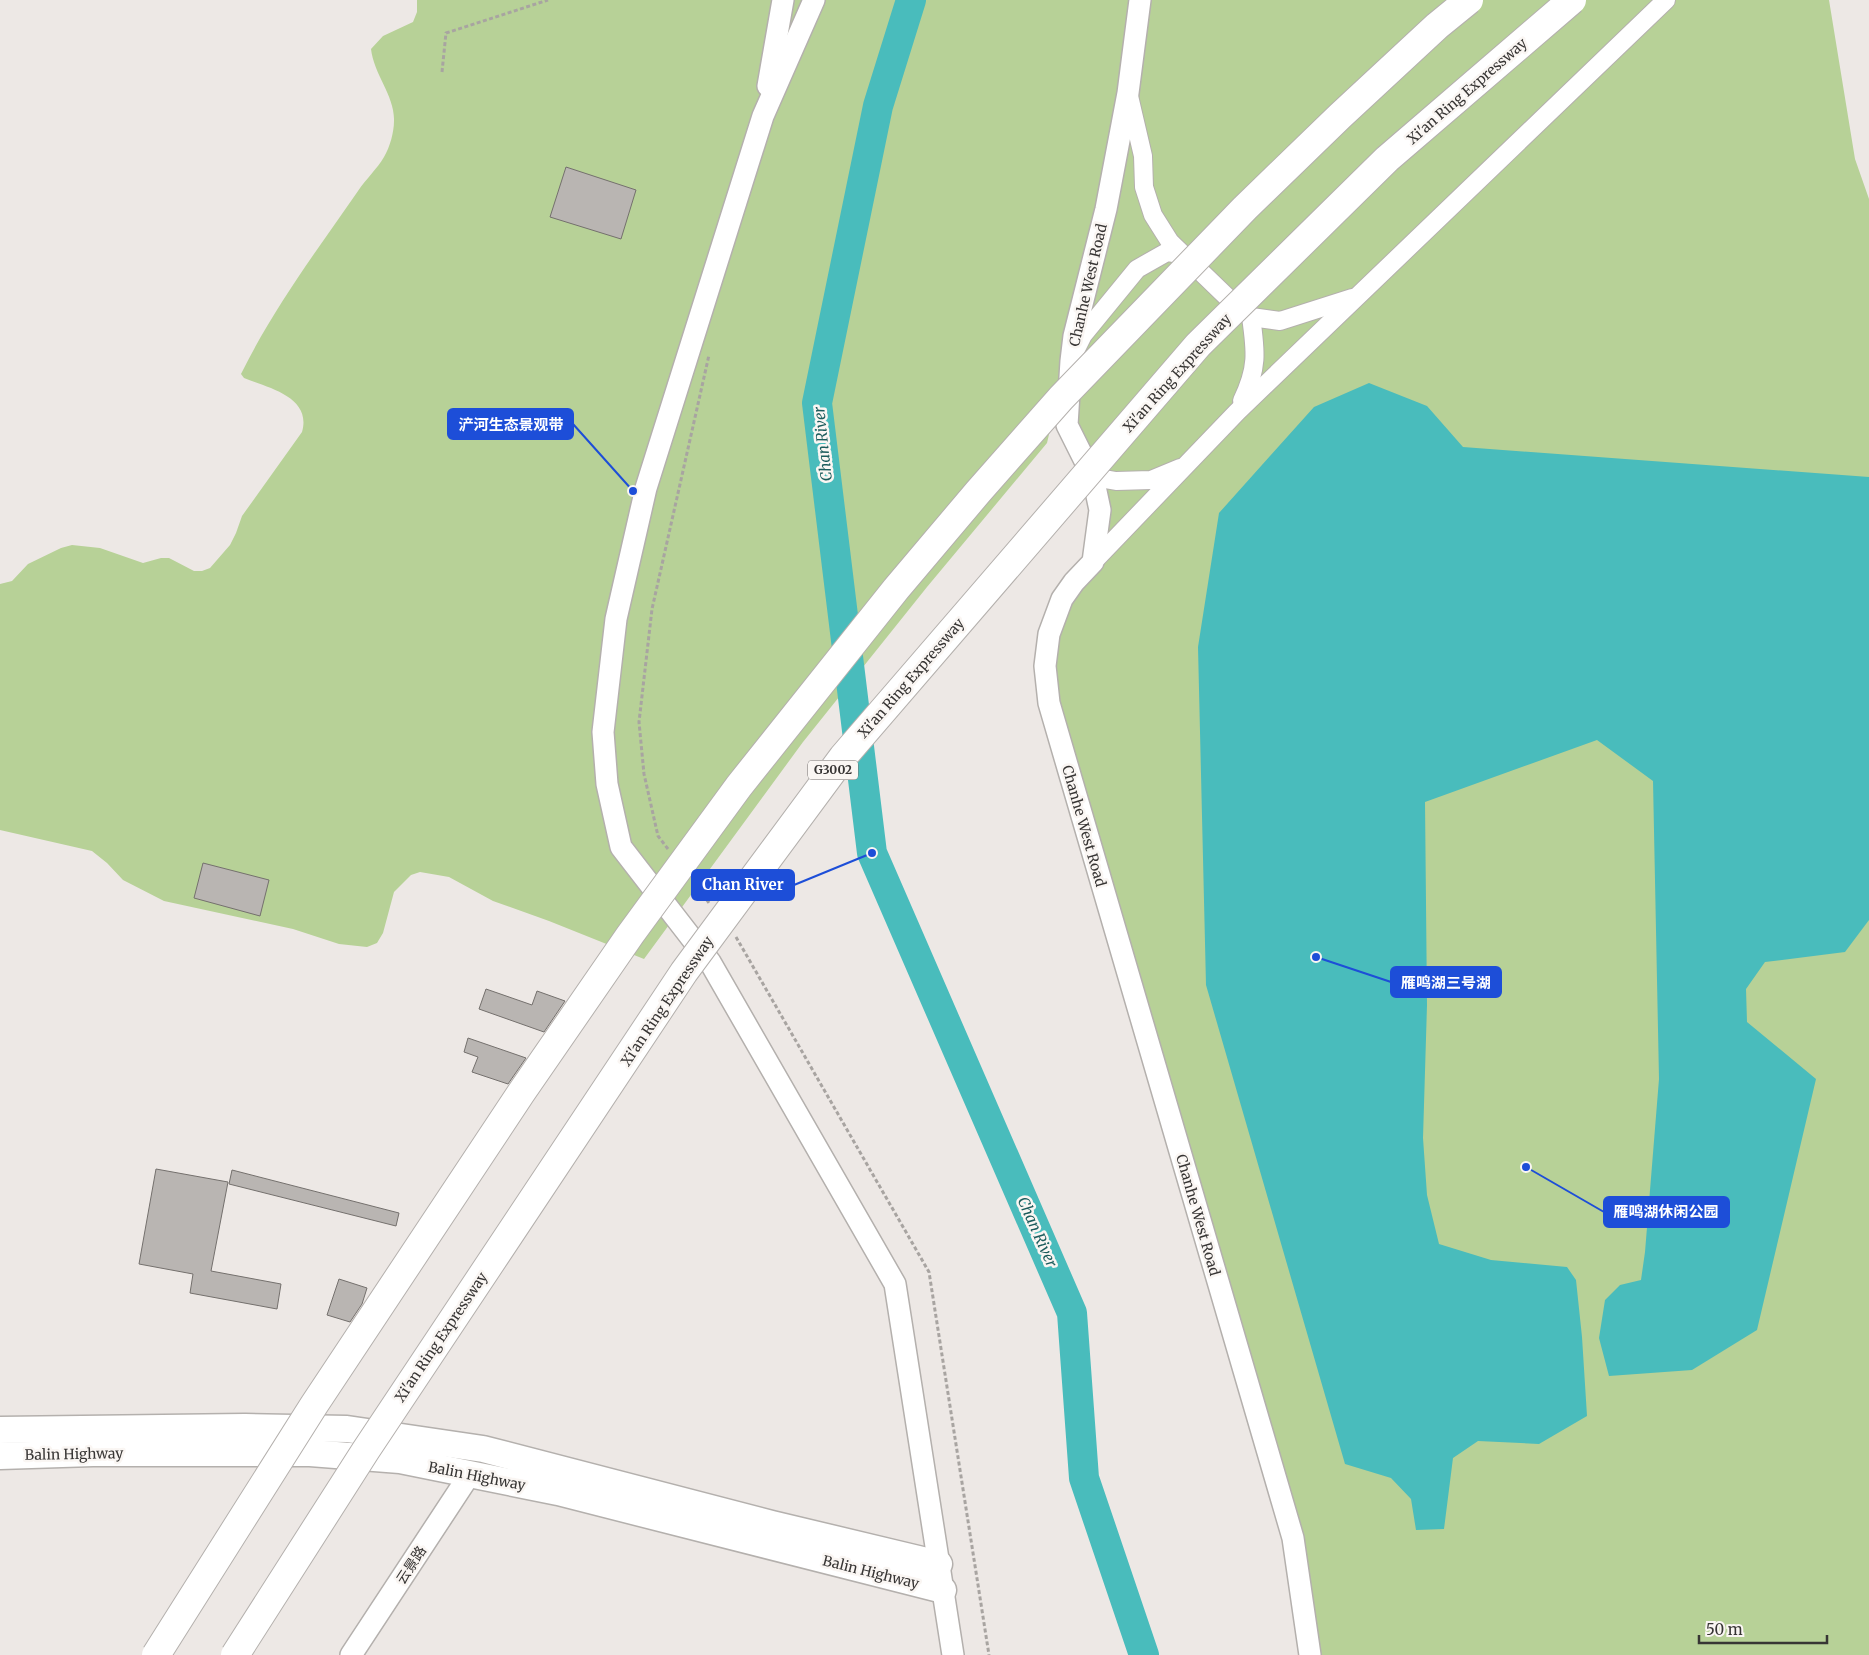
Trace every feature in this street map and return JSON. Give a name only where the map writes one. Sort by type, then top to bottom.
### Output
[{"type":"highway","points":[[156,1655],[314,1405],[521,1093],[630,935],[745,778],[896,589],[1061,398],[1245,208],[1354,103],[1437,26],[1469,0]]},
{"type":"highway","name":"Xi'an Ring Expressway","points":[[235,1655],[366,1450],[684,972],[843,757],[1198,345],[1387,159],[1572,0]]},
{"type":"main road","name":"Balin Highway","points":[[0,1430],[245,1427],[348,1429],[483,1448],[772,1524],[939,1564]]},
{"type":"main road","name":"Balin Highway","points":[[0,1456],[310,1452],[400,1460],[558,1492],[943,1590]]},
{"type":"street","points":[[763,116],[783,0]]},
{"type":"street","points":[[814,0],[763,116],[646,488],[627,562],[616,620],[603,732],[607,784],[621,847],[710,962],[895,1284],[953,1655]]},
{"type":"street","name":"Chanhe West Road","points":[[1140,0],[1128,93],[1106,208],[1074,336],[1070,360],[1067,425],[1093,477],[1100,510],[1093,562],[1074,582],[1062,599],[1049,634],[1045,666],[1049,703],[1293,1538],[1310,1655]]},
{"type":"street","points":[[1093,562],[1237,412],[1666,0]]},
{"type":"street","points":[[1128,93],[1143,156],[1144,187],[1153,215],[1170,242],[1229,299],[1250,317],[1280,321],[1357,296]]},
{"type":"street","points":[[1070,360],[1083,335],[1137,269],[1167,252],[1184,255]]},
{"type":"street","points":[[1237,412],[1251,384],[1256,354],[1250,317]]},
{"type":"street","points":[[1093,477],[1116,481],[1151,480],[1186,465]]},
{"type":"street","name":"云景路","points":[[351,1655],[470,1474]]},
{"type":"path","points":[[442,72],[446,34],[548,0]]},
{"type":"path","points":[[670,852],[658,836],[644,774],[639,722],[652,609],[710,350]]},
{"type":"path","points":[[694,882],[712,905]]},
{"type":"path","points":[[735,936],[741,944]]},
{"type":"green space","points":[[417,0],[1829,0],[1855,159],[1869,199],[1869,1655],[1310,1655],[1293,1538],[1045,666],[1100,510],[1079,447],[1073,332],[1047,443],[927,587],[803,742],[644,959],[493,901],[449,877],[420,872],[411,875],[394,892],[383,933],[377,943],[367,947],[339,944],[293,929],[164,901],[123,880],[92,851],[0,830],[0,584],[12,581],[28,564],[61,548],[72,545],[100,548],[143,563],[161,558],[169,558],[194,571],[202,571],[210,568],[230,545],[242,516],[302,432],[303,420],[301,410],[295,402],[276,390],[244,378],[241,374],[267,326],[296,280],[386,153],[393,130],[393,112],[388,94],[376,68],[371,49],[383,36],[413,22],[417,12]]},
{"type":"water","points":[[1369,383],[1427,406],[1463,447],[1869,477],[1869,920],[1845,952],[1765,962],[1746,989],[1747,1022],[1816,1079],[1757,1330],[1692,1370],[1609,1376],[1599,1338],[1605,1300],[1620,1285],[1641,1280],[1645,1252],[1659,1079],[1653,781],[1597,740],[1425,802],[1427,1005],[1423,1138],[1427,1195],[1439,1244],[1491,1260],[1567,1267],[1576,1280],[1587,1416],[1539,1444],[1478,1441],[1453,1458],[1444,1529],[1416,1530],[1411,1499],[1391,1478],[1345,1464],[1206,985],[1198,647],[1219,513],[1314,407]]},
{"type":"building","points":[[566,167],[636,190],[621,239],[550,217]]},
{"type":"building","points":[[203,863],[269,880],[260,916],[194,898]]},
{"type":"building","points":[[486,989],[532,1005],[537,991],[565,1001],[544,1032],[479,1009]]},
{"type":"building","points":[[468,1038],[526,1058],[508,1084],[472,1072],[478,1057],[464,1052]]},
{"type":"building","points":[[156,1169],[228,1182],[211,1271],[281,1284],[277,1309],[190,1293],[193,1274],[139,1264]]},
{"type":"building","points":[[232,1170],[399,1213],[396,1226],[229,1184]]},
{"type":"building","points":[[339,1279],[367,1288],[362,1304],[350,1322],[327,1315]]},
{"type":"waterway","name":"Chan River","points":[[911,0],[878,106],[817,403],[872,853],[1072,1313],[1084,1478],[1144,1655]]},
{"type":"place","name":"浐河生态景观带","points":[[633,491]]},
{"type":"place","name":"Chan River","points":[[872,853]]},
{"type":"place","name":"雁鸣湖三号湖","points":[[1316,957]]},
{"type":"place","name":"雁鸣湖休闲公园","points":[[1526,1167]]}]
